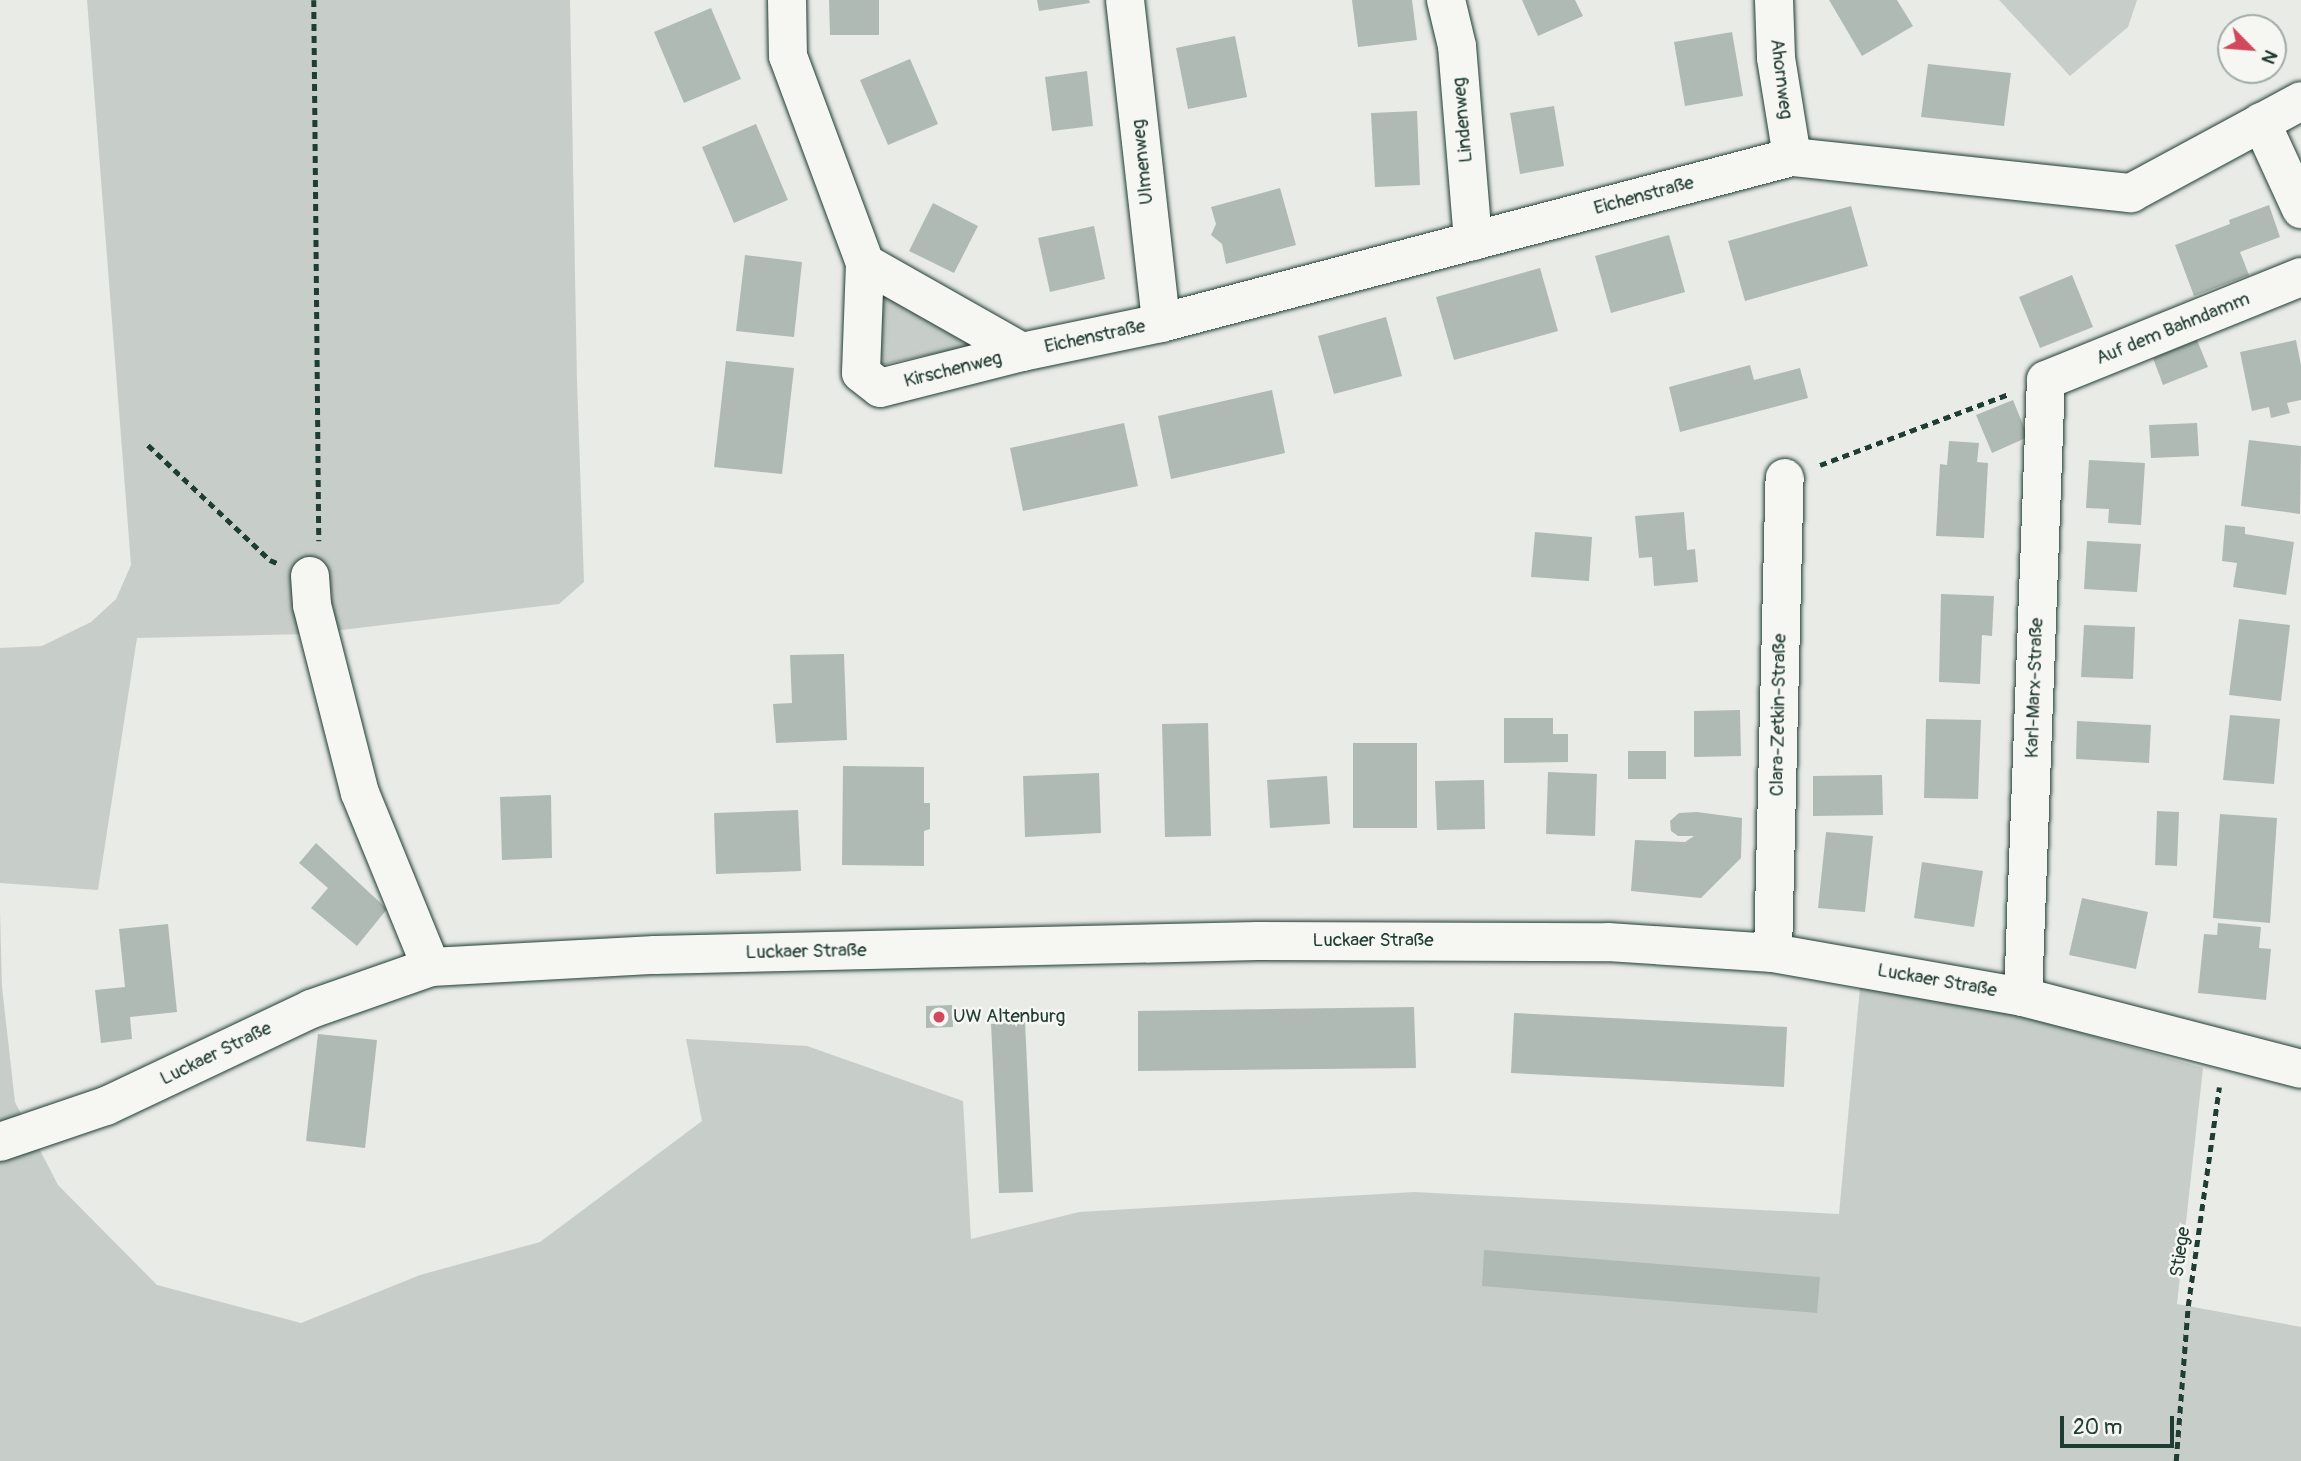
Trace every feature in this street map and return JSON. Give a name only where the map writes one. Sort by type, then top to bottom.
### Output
[{"type":"street","name":"Kirschenweg","points":[[787,0],[788,56],[864,262],[861,373],[880,388],[1022,352]]},
{"type":"street","name":"Ulmenweg","points":[[1125,0],[1161,323]]},
{"type":"street","name":"Lindenweg","points":[[1446,0],[1457,46],[1473,241]]},
{"type":"street","name":"Ahornweg","points":[[1774,0],[1776,58],[1792,157]]},
{"type":"street","name":"Eichenstraße","points":[[1022,352],[1161,323],[1792,157],[2131,193],[2301,101]]},
{"type":"street","points":[[2261,122],[2301,209]]},
{"type":"street","name":"Kirschenweg","points":[[864,262],[1022,352]]},
{"type":"street","name":"Auf dem Bahndamm","points":[[2046,380],[2301,277]]},
{"type":"street","name":"Karl-Marx-Straße","points":[[2023,996],[2046,380]]},
{"type":"street","name":"Clara-Zetkin-Straße","points":[[1773,953],[1785,478]]},
{"type":"street","points":[[310,576],[312,605],[360,793],[431,967]]},
{"type":"street","name":"Luckaer Straße","points":[[0,1142],[106,1106],[311,1009],[431,967],[655,955],[1258,941],[1608,942],[1773,953],[2023,996],[2301,1069]]},
{"type":"path","points":[[148,445],[270,560],[310,576],[320,534],[314,0]]},
{"type":"path","points":[[1785,478],[2046,380]]},
{"type":"path","name":"Stiege","points":[[2176,1461],[2188,1306],[2224,1048]]},
{"type":"shaded area","points":[[87,0],[570,0],[577,381],[584,582],[559,604],[308,634],[137,638],[98,890],[0,883],[0,648],[42,646],[91,622],[116,599],[131,565]]},
{"type":"shaded area","points":[[1999,0],[2137,0],[2128,27],[2070,76]]},
{"type":"shaded area","points":[[882,291],[976,345],[880,365]]},
{"type":"shaded area","points":[[0,910],[2,987],[15,1102],[58,1185],[157,1285],[301,1323],[420,1275],[540,1242],[702,1121],[686,1039],[807,1046],[963,1101],[971,1239],[1079,1212],[1414,1192],[1839,1214],[1860,987],[1919,992],[2049,1023],[2203,1068],[2177,1304],[2301,1327],[2301,1461],[0,1461]]},
{"type":"building","points":[[829,0],[879,0],[879,35],[830,35]]},
{"type":"building","points":[[1037,0],[1089,0],[1090,3],[1039,11]]},
{"type":"building","points":[[1352,0],[1412,0],[1417,40],[1358,47]]},
{"type":"building","points":[[1522,0],[1575,0],[1583,16],[1538,36]]},
{"type":"building","points":[[1829,0],[1897,0],[1913,26],[1862,56]]},
{"type":"building","points":[[711,8],[741,79],[684,103],[654,32]]},
{"type":"building","points":[[1732,32],[1743,96],[1685,106],[1674,42]]},
{"type":"building","points":[[1235,36],[1247,97],[1188,109],[1176,48]]},
{"type":"building","points":[[910,59],[938,124],[888,145],[860,80]]},
{"type":"building","points":[[1928,64],[2011,73],[2004,126],[1921,117]]},
{"type":"building","points":[[1087,71],[1093,126],[1052,131],[1045,77]]},
{"type":"building","points":[[1554,106],[1564,166],[1520,174],[1510,113]]},
{"type":"building","points":[[1417,111],[1420,185],[1375,187],[1371,113]]},
{"type":"building","points":[[756,124],[788,200],[734,223],[702,147]]},
{"type":"building","points":[[1280,188],[1296,245],[1226,264],[1222,244],[1211,235],[1216,224],[1211,207]]},
{"type":"building","points":[[933,203],[978,226],[954,273],[909,251]]},
{"type":"building","points":[[2269,205],[2280,237],[2240,252],[2249,275],[2194,296],[2175,245],[2230,224],[2229,220]]},
{"type":"building","points":[[1851,206],[1868,266],[1745,301],[1728,241]]},
{"type":"building","points":[[1094,226],[1105,279],[1050,292],[1038,238]]},
{"type":"building","points":[[1669,235],[1685,292],[1611,313],[1595,256]]},
{"type":"building","points":[[745,255],[802,262],[794,337],[736,331]]},
{"type":"building","points":[[1540,268],[1558,331],[1454,360],[1436,297]]},
{"type":"building","points":[[2072,275],[2093,327],[2040,348],[2019,297]]},
{"type":"building","points":[[1386,317],[1402,376],[1334,394],[1318,336]]},
{"type":"building","points":[[2197,340],[2208,367],[2163,385],[2153,358]]},
{"type":"building","points":[[2296,340],[2301,365],[2301,400],[2287,403],[2290,413],[2271,418],[2269,407],[2252,411],[2240,352]]},
{"type":"building","points":[[726,361],[794,368],[782,474],[714,467]]},
{"type":"building","points":[[1750,365],[1754,380],[1800,368],[1808,398],[1680,432],[1669,387]]},
{"type":"building","points":[[1272,390],[1285,453],[1171,479],[1158,416]]},
{"type":"building","points":[[2013,400],[2028,437],[1992,453],[1976,415]]},
{"type":"building","points":[[1124,423],[1138,486],[1023,511],[1010,448]]},
{"type":"building","points":[[2197,423],[2199,456],[2151,458],[2149,425]]},
{"type":"building","points":[[2249,440],[2301,446],[2300,514],[2241,506]]},
{"type":"building","points":[[1949,441],[1979,443],[1977,462],[1988,463],[1984,538],[1936,536],[1940,464],[1947,465]]},
{"type":"building","points":[[2089,460],[2145,463],[2141,525],[2108,523],[2109,509],[2086,508]]},
{"type":"building","points":[[1684,512],[1687,550],[1695,549],[1698,582],[1654,586],[1652,557],[1639,558],[1635,516]]},
{"type":"building","points":[[2225,525],[2245,527],[2245,534],[2294,542],[2286,595],[2233,587],[2237,563],[2222,561]]},
{"type":"building","points":[[1535,532],[1592,537],[1589,581],[1531,577]]},
{"type":"building","points":[[2087,541],[2141,544],[2137,592],[2084,589]]},
{"type":"building","points":[[1941,594],[1994,596],[1992,636],[1982,635],[1980,684],[1939,682]]},
{"type":"building","points":[[2239,619],[2290,625],[2281,701],[2229,695]]},
{"type":"building","points":[[2084,625],[2135,627],[2133,679],[2081,677]]},
{"type":"building","points":[[844,654],[847,740],[776,743],[773,704],[792,703],[790,655]]},
{"type":"building","points":[[1740,710],[1741,756],[1694,757],[1694,711]]},
{"type":"building","points":[[2230,715],[2280,719],[2274,784],[2223,780]]},
{"type":"building","points":[[1504,718],[1553,718],[1553,734],[1568,734],[1568,762],[1504,763]]},
{"type":"building","points":[[1926,719],[1981,720],[1978,799],[1924,798]]},
{"type":"building","points":[[2077,721],[2151,725],[2149,763],[2076,759]]},
{"type":"building","points":[[1208,723],[1211,836],[1165,837],[1162,724]]},
{"type":"building","points":[[1353,743],[1417,743],[1417,828],[1353,828]]},
{"type":"building","points":[[1628,751],[1666,751],[1666,779],[1628,779]]},
{"type":"building","points":[[843,766],[924,767],[924,803],[930,803],[930,829],[924,831],[924,866],[842,865]]},
{"type":"building","points":[[1548,772],[1597,774],[1595,836],[1546,834]]},
{"type":"building","points":[[1099,773],[1101,833],[1025,837],[1023,776]]},
{"type":"building","points":[[1882,775],[1883,815],[1813,816],[1813,776]]},
{"type":"building","points":[[1327,776],[1330,824],[1270,828],[1267,780]]},
{"type":"building","points":[[1484,780],[1485,829],[1437,830],[1435,781]]},
{"type":"building","points":[[551,795],[552,858],[502,860],[500,797]]},
{"type":"building","points":[[798,810],[801,871],[716,874],[714,813]]},
{"type":"building","points":[[2157,811],[2179,812],[2177,866],[2155,865]]},
{"type":"building","points":[[1697,812],[1742,818],[1741,858],[1701,898],[1631,891],[1635,840],[1685,842],[1694,836],[1678,836],[1671,831],[1670,821],[1679,813]]},
{"type":"building","points":[[2220,814],[2277,818],[2270,923],[2213,918]]},
{"type":"building","points":[[1826,832],[1873,836],[1865,912],[1818,908]]},
{"type":"building","points":[[316,843],[387,909],[357,946],[311,908],[328,888],[299,863]]},
{"type":"building","points":[[1922,862],[1983,871],[1974,927],[1914,918]]},
{"type":"building","points":[[2082,898],[2148,912],[2136,969],[2069,955]]},
{"type":"building","points":[[2218,923],[2261,927],[2259,948],[2271,949],[2266,1000],[2198,993],[2204,934],[2217,935]]},
{"type":"building","points":[[168,924],[177,1012],[130,1017],[132,1039],[101,1043],[95,990],[125,987],[119,929]]},
{"type":"building","name":"UW Altenburg","points":[[952,1005],[953,1027],[926,1028],[926,1006]]},
{"type":"building","points":[[1414,1007],[1416,1068],[1138,1071],[1138,1011]]},
{"type":"building","points":[[1514,1013],[1787,1027],[1784,1087],[1511,1073]]},
{"type":"building","points":[[1025,1022],[1033,1192],[999,1193],[991,1024]]},
{"type":"building","points":[[318,1034],[377,1040],[365,1148],[306,1141]]},
{"type":"building","points":[[1484,1250],[1820,1277],[1817,1313],[1482,1286]]},
{"type":"place","name":"UW Altenburg","points":[[939,1017]]}]
